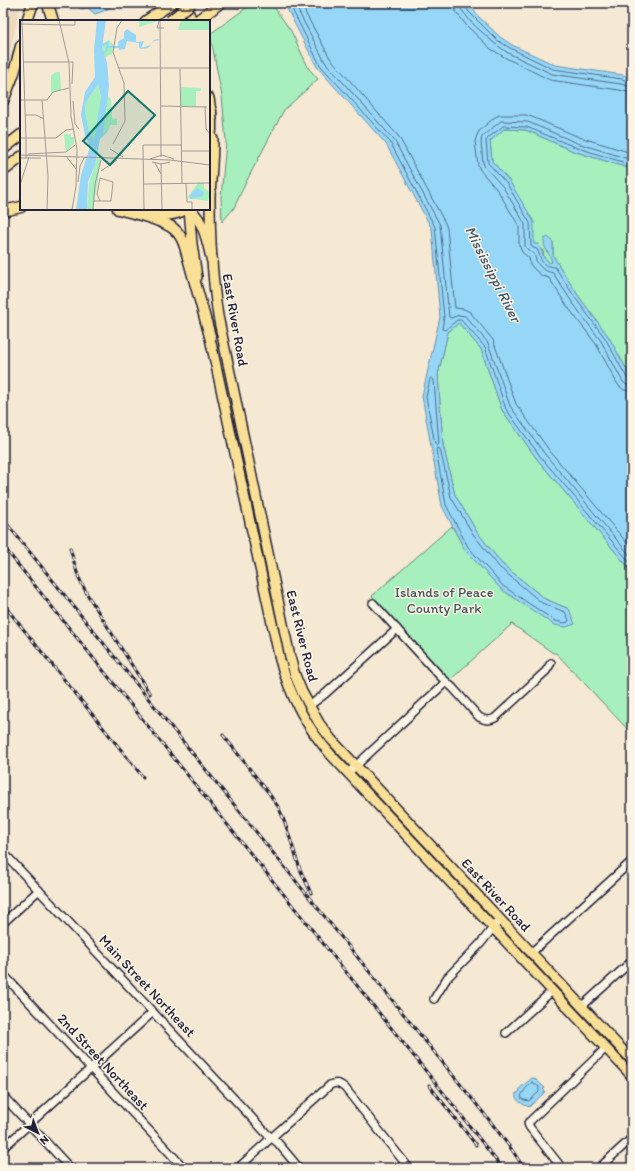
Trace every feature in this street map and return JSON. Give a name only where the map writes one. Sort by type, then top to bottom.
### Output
[{"type":"highway","points":[[27,20],[33,3]]},
{"type":"highway","points":[[49,3],[53,20]]},
{"type":"highway","points":[[147,20],[172,3]]},
{"type":"highway","points":[[171,20],[192,3]]},
{"type":"highway","points":[[198,20],[220,3]]},
{"type":"highway","points":[[205,20],[224,3]]},
{"type":"highway","points":[[3,101],[14,73],[20,50]]},
{"type":"highway","points":[[210,129],[211,111]]},
{"type":"highway","points":[[3,149],[20,136]]},
{"type":"highway","points":[[3,171],[20,158]]},
{"type":"highway","points":[[3,211],[20,207]]},
{"type":"highway","points":[[123,210],[161,221],[173,228],[179,234],[185,247],[210,336]]},
{"type":"highway","points":[[127,210],[166,215],[176,214],[184,210]]},
{"type":"highway","points":[[191,210],[198,217],[204,229],[212,260]]},
{"type":"main road","points":[[172,3],[180,20]]},
{"type":"main road","points":[[185,3],[192,20]]},
{"type":"main road","name":"East River Road","points":[[210,104],[213,139],[210,196],[215,297],[221,332],[295,675],[309,706],[331,739],[632,1060]]},
{"type":"main road","name":"East River Road","points":[[190,210],[193,251],[278,652],[285,679],[300,713],[322,745],[632,1076]]},
{"type":"street","points":[[373,603],[479,717],[487,720],[495,718],[546,671],[551,663]]},
{"type":"street","points":[[309,706],[325,694],[397,629]]},
{"type":"street","points":[[348,773],[446,682]]},
{"type":"street","name":"Main Street Northeast","points":[[3,852],[299,1168]]},
{"type":"street","points":[[531,953],[632,861]]},
{"type":"street","points":[[3,923],[39,890]]},
{"type":"street","points":[[434,998],[447,978],[481,943],[500,919]]},
{"type":"street","points":[[581,1007],[632,961]]},
{"type":"street","name":"2nd Street Northeast","points":[[3,974],[184,1168]]},
{"type":"street","points":[[506,1033],[552,991]]},
{"type":"street","points":[[3,1148],[154,1012]]},
{"type":"street","points":[[562,1168],[531,1129],[528,1123],[606,1048]]},
{"type":"street","points":[[238,1168],[330,1086],[337,1083],[341,1084],[345,1088],[409,1168]]},
{"type":"street","points":[[3,1096],[70,1168]]},
{"type":"street","points":[[598,1168],[632,1138]]},
{"type":"shaded area","points":[[3,3],[22,3],[18,15],[6,73],[3,79]]},
{"type":"green space","points":[[253,3],[271,3],[291,31],[309,69],[318,79],[284,110],[234,208],[222,222],[221,197],[226,142],[222,96],[210,34]]},
{"type":"green space","points":[[504,129],[526,130],[573,151],[632,169],[632,379],[608,336],[579,297],[556,261],[553,255],[553,242],[546,251],[550,254],[552,262],[550,263],[544,258],[543,251],[534,244],[510,182],[492,161],[490,141]]},
{"type":"green space","name":"Islands of Peace County Park","points":[[459,323],[481,349],[502,410],[537,459],[632,571],[632,734],[556,653],[553,653],[512,624],[450,680],[372,596],[452,526],[465,550],[501,589],[569,609],[545,599],[502,564],[477,532],[455,495],[443,445],[438,375],[448,332]]},
{"type":"water","points":[[76,3],[115,3],[106,10],[95,14],[88,8],[81,9]]},
{"type":"water","name":"Mississippi River","points":[[284,3],[468,3],[478,16],[500,37],[512,45],[555,65],[623,75],[632,79],[632,169],[573,151],[526,130],[504,129],[490,141],[492,161],[510,182],[534,222],[534,244],[539,244],[544,258],[550,263],[552,262],[551,258],[545,246],[544,239],[548,237],[553,242],[553,255],[556,261],[579,297],[608,336],[632,379],[632,571],[537,459],[502,410],[481,349],[459,323],[448,332],[438,375],[443,445],[455,495],[477,532],[502,564],[545,599],[569,609],[575,624],[566,627],[554,625],[501,589],[465,550],[442,506],[422,396],[440,317],[432,229],[386,144],[317,67]]},
{"type":"water","points":[[534,1078],[545,1088],[543,1089],[545,1091],[529,1107],[516,1098],[516,1093],[518,1093],[520,1091],[519,1089]]},
{"type":"railway","points":[[3,519],[490,1121],[524,1168]]},
{"type":"railway","points":[[3,546],[454,1106],[502,1168]]},
{"type":"railway","points":[[70,548],[78,576],[87,594],[150,694]]},
{"type":"railway","points":[[3,604],[143,777]]},
{"type":"railway","points":[[223,735],[279,808],[300,869],[311,893]]},
{"type":"railway","points":[[429,1085],[476,1145]]}]
